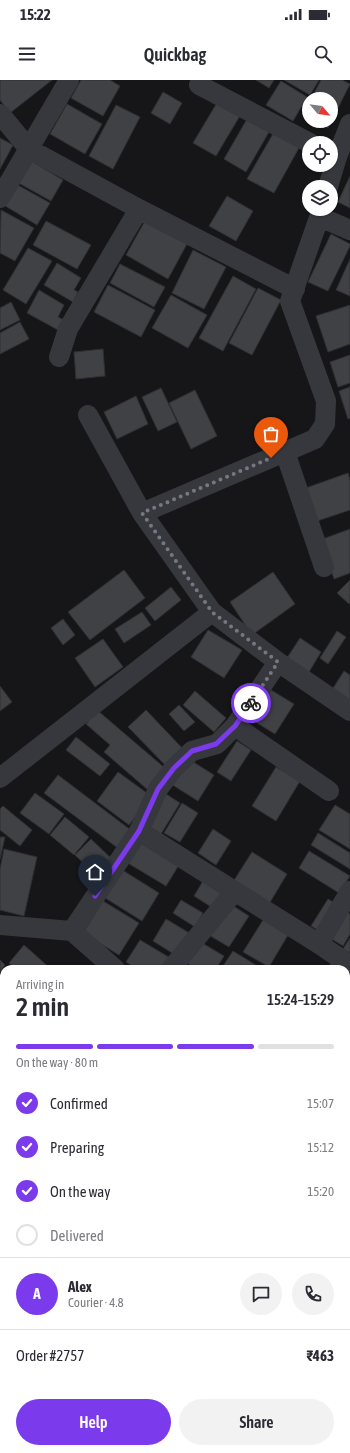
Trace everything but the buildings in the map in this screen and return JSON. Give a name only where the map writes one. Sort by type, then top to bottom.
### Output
[{"type":"street","points":[[0,198],[69,80]]},
{"type":"street","points":[[200,85],[302,139]]},
{"type":"street","points":[[0,114],[29,149],[139,209],[295,289]]},
{"type":"street","points":[[338,148],[350,124]]},
{"type":"street","points":[[59,357],[68,329],[139,209]]},
{"type":"street","points":[[142,513],[315,439],[325,424],[326,401],[290,301],[320,216]]},
{"type":"street","points":[[326,216],[350,230]]},
{"type":"street","points":[[88,415],[142,513],[212,612],[278,662],[350,711]]},
{"type":"street","points":[[285,452],[324,567]]},
{"type":"street","points":[[0,778],[212,612]]},
{"type":"street","points":[[72,931],[139,831],[158,789],[174,768],[192,751],[216,744],[235,726],[278,662]]},
{"type":"street","points":[[235,726],[329,791]]},
{"type":"street","points":[[139,831],[350,965]]},
{"type":"street","points":[[174,965],[235,891]]},
{"type":"street","points":[[319,944],[350,891]]},
{"type":"street","points":[[0,925],[72,931],[110,965]]},
{"type":"way so far","points":[[251,703],[278,662],[212,612],[142,513],[271,458]]},
{"type":"route","points":[[95,896],[139,831],[158,789],[174,768],[192,751],[216,744],[235,726],[251,703]]}]
